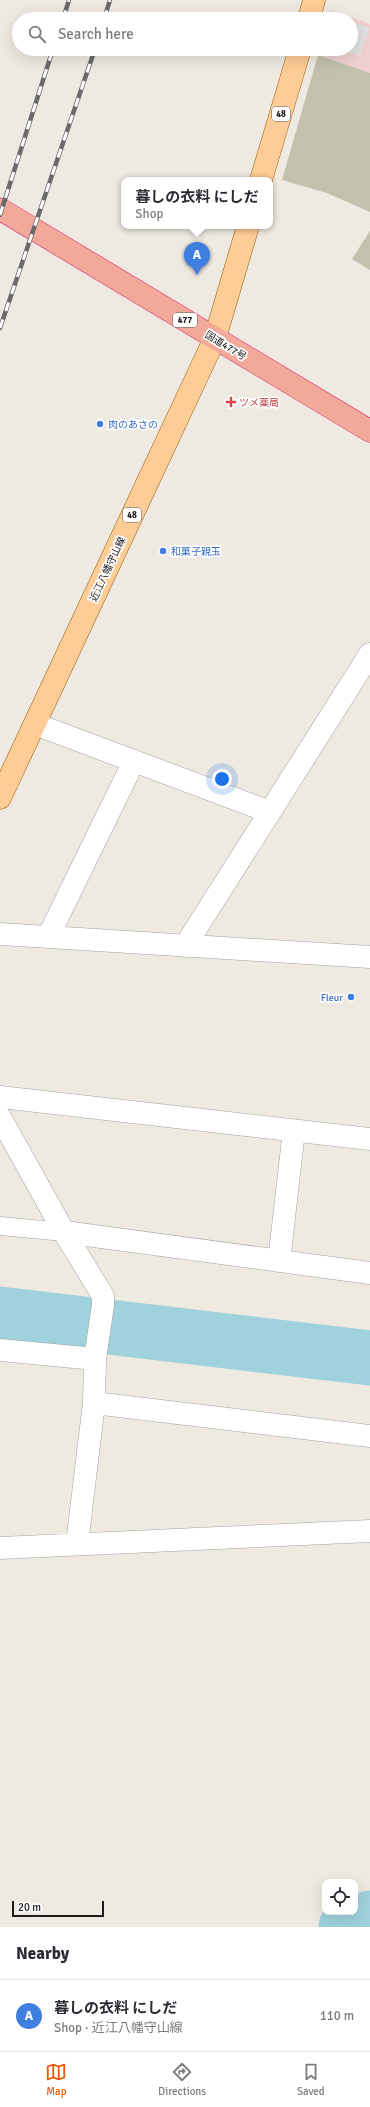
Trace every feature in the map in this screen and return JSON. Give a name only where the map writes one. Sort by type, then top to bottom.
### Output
[{"type":"highway","name":"国道477号","points":[[0,209],[370,431]]},
{"type":"main road","points":[[311,12],[314,0]]},
{"type":"main road","name":"48","points":[[262,177],[298,56]]},
{"type":"main road","name":"近江八幡守山線","points":[[0,798],[215,338],[247,229]]},
{"type":"street","points":[[185,946],[370,654]]},
{"type":"street","points":[[34,724],[270,812]]},
{"type":"street","points":[[48,937],[134,761]]},
{"type":"street","points":[[0,934],[185,946],[367,951]]},
{"type":"street","points":[[0,1097],[370,1139]]},
{"type":"street","points":[[0,1117],[64,1232],[103,1296],[97,1351],[94,1403],[77,1544]]},
{"type":"street","points":[[279,1261],[294,1131]]},
{"type":"street","points":[[64,1232],[370,1273]]},
{"type":"street","points":[[0,1350],[97,1351]]},
{"type":"street","points":[[94,1403],[370,1436]]},
{"type":"street","points":[[0,1548],[370,1531]]},
{"type":"lane","points":[[0,1226],[64,1232]]},
{"type":"shaded area","points":[[358,20],[370,24],[370,73],[321,56],[358,56]]},
{"type":"shaded area","points":[[358,24],[370,28],[360,56],[358,55]]},
{"type":"shaded area","points":[[318,56],[370,73],[370,212],[327,193],[282,180]]},
{"type":"shaded area","points":[[370,231],[370,270],[352,259]]},
{"type":"waterway","points":[[0,1314],[370,1358]]},
{"type":"waterway","points":[[346,1927],[370,1918]]},
{"type":"railway","points":[[65,12],[69,0]]},
{"type":"railway","points":[[106,12],[110,0]]},
{"type":"railway","points":[[0,215],[51,56]]},
{"type":"railway","points":[[0,328],[93,56]]},
{"type":"place","name":"暮しの衣料 にしだ","points":[[197,275]]},
{"type":"place","name":"ツメ薬局","points":[[231,402]]},
{"type":"place","name":"肉のあさの","points":[[100,424]]},
{"type":"place","name":"和菓子親玉","points":[[163,551]]},
{"type":"place","name":"Fleur","points":[[351,997]]}]
